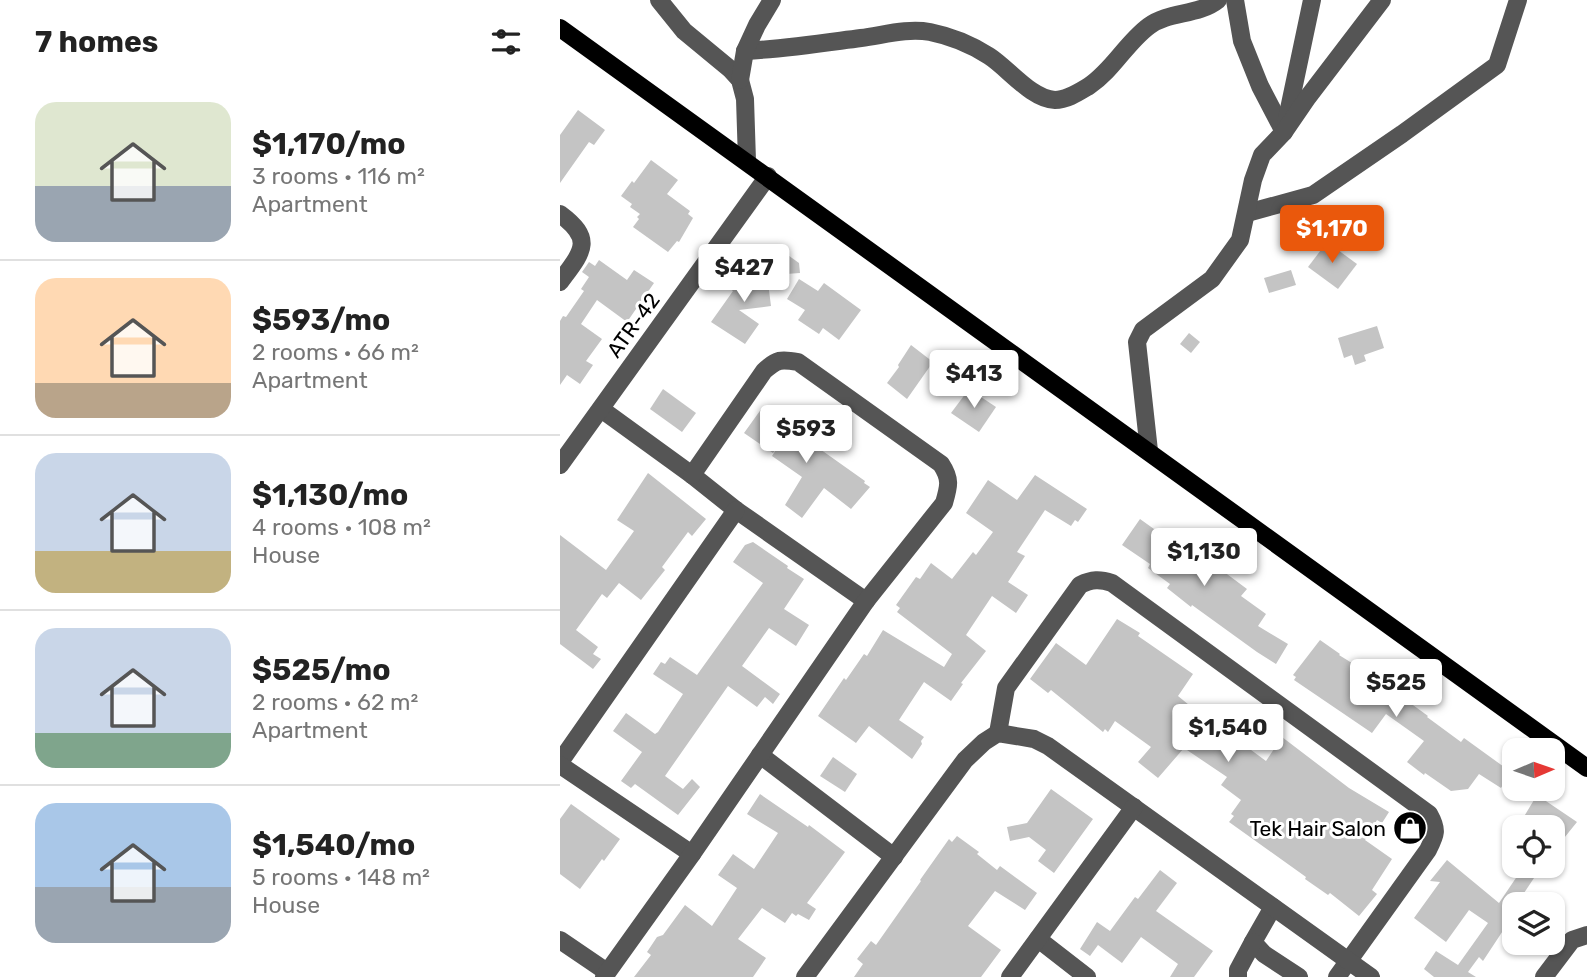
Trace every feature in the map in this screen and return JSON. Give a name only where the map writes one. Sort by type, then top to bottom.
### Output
[{"type":"main road","points":[[560,27],[1587,768]]},
{"type":"street","points":[[659,0],[684,31],[740,80]]},
{"type":"street","points":[[675,19],[676,0]]},
{"type":"street","points":[[747,161],[745,99],[740,80],[745,51],[772,0]]},
{"type":"street","points":[[745,51],[780,49],[904,31],[929,32],[953,38],[989,56],[1024,85],[1053,100],[1067,98],[1091,85],[1150,25],[1187,14],[1218,0]]},
{"type":"street","points":[[1235,0],[1242,41],[1260,86],[1284,132]]},
{"type":"street","points":[[1284,132],[1312,0]]},
{"type":"street","points":[[1149,452],[1137,342],[1143,330],[1212,279],[1240,240],[1253,180],[1262,155],[1284,132],[1382,0]]},
{"type":"street","points":[[1247,213],[1313,195],[1497,65],[1518,0]]},
{"type":"street","name":"ATR-42","points":[[560,465],[768,176]]},
{"type":"street","points":[[560,214],[573,223],[581,234],[582,243],[581,251],[560,282]]},
{"type":"street","points":[[560,940],[606,975],[866,601],[944,503],[949,488],[947,474],[941,464],[798,362],[783,359],[764,371],[692,475]]},
{"type":"street","points":[[601,409],[736,510],[866,601]]},
{"type":"street","points":[[692,854],[560,764],[736,510]]},
{"type":"street","points":[[998,733],[1006,688],[1080,584],[1091,580],[1112,583],[1429,814],[1436,826],[1435,837],[1428,850],[1337,977]]},
{"type":"street","points":[[804,977],[965,760],[998,733],[1034,739],[1048,746],[1371,977]]},
{"type":"street","points":[[760,755],[894,857]]},
{"type":"street","points":[[1010,977],[1134,807]]},
{"type":"street","points":[[1238,977],[1238,970],[1273,907]]},
{"type":"street","points":[[1544,977],[1572,940],[1587,935]]},
{"type":"street","points":[[1256,936],[1264,954],[1299,977]]},
{"type":"street","points":[[1038,939],[1087,977]]},
{"type":"building","points":[[578,110],[605,130],[594,145],[589,142],[560,183],[560,135]]},
{"type":"building","points":[[651,160],[678,180],[667,194],[690,211],[688,214],[693,218],[679,242],[668,252],[633,227],[640,214],[621,196]]},
{"type":"building","points":[[1327,242],[1357,264],[1338,289],[1308,267]]},
{"type":"building","points":[[785,253],[799,263],[800,273],[772,275],[770,255]]},
{"type":"building","points":[[599,260],[627,280],[634,270],[654,283],[627,322],[597,300],[581,324],[602,339],[586,361],[593,365],[580,384],[567,375],[560,385],[560,321],[563,316],[566,317],[584,291],[581,289],[589,277],[582,272],[589,262],[595,266]]},
{"type":"building","points":[[766,267],[771,306],[739,310],[759,324],[745,344],[711,322],[733,291],[729,288],[744,270]]},
{"type":"building","points":[[1291,270],[1296,285],[1269,293],[1264,278]]},
{"type":"building","points":[[799,279],[818,291],[824,283],[861,310],[839,340],[823,328],[819,334],[798,320],[805,310],[787,299]]},
{"type":"building","points":[[1377,326],[1384,348],[1364,355],[1366,361],[1355,365],[1352,355],[1344,358],[1338,338]]},
{"type":"building","points":[[1189,333],[1200,342],[1191,353],[1180,344]]},
{"type":"building","points":[[911,345],[933,362],[907,399],[887,383]]},
{"type":"building","points":[[663,389],[696,413],[682,432],[650,409]]},
{"type":"building","points":[[969,389],[996,407],[979,432],[951,413]]},
{"type":"building","points":[[762,408],[865,481],[870,487],[851,509],[824,488],[802,518],[785,505],[802,477],[772,456],[779,445],[773,453],[744,433]]},
{"type":"building","points":[[648,473],[706,519],[692,536],[688,532],[662,567],[665,570],[641,600],[619,583],[607,598],[602,594],[576,630],[598,647],[593,654],[601,659],[593,669],[560,644],[560,535],[606,570],[634,531],[617,520]]},
{"type":"building","points":[[1035,475],[1087,509],[1078,522],[1075,520],[1071,526],[1045,510],[1017,552],[1025,556],[1008,582],[1028,595],[1016,613],[992,596],[966,635],[986,651],[961,683],[963,684],[951,701],[924,682],[899,720],[924,737],[912,759],[869,726],[856,743],[818,716],[844,678],[846,680],[864,654],[867,656],[883,630],[944,667],[952,654],[897,612],[900,608],[896,605],[916,577],[920,579],[931,563],[952,579],[973,552],[976,555],[993,532],[966,513],[988,480],[1017,500]]},
{"type":"building","points":[[1140,519],[1168,539],[1172,533],[1247,589],[1241,596],[1266,614],[1258,626],[1288,644],[1276,664],[1192,605],[1191,607],[1167,588],[1170,584],[1148,568],[1150,564],[1122,545]]},
{"type":"building","points":[[753,542],[804,579],[784,609],[809,625],[796,646],[769,628],[742,666],[780,694],[773,704],[765,697],[757,707],[728,686],[665,776],[683,789],[692,779],[700,787],[678,815],[635,784],[631,788],[621,781],[642,752],[613,731],[626,713],[655,734],[658,732],[683,694],[653,674],[661,662],[665,664],[670,657],[697,675],[763,583],[733,562],[745,545]]},
{"type":"building","points":[[1117,619],[1140,633],[1138,636],[1193,674],[1178,696],[1205,718],[1201,724],[1233,746],[1244,730],[1254,737],[1247,747],[1266,761],[1282,737],[1349,788],[1389,812],[1382,823],[1377,820],[1365,840],[1392,859],[1372,890],[1377,894],[1359,916],[1229,822],[1241,800],[1221,785],[1227,777],[1184,748],[1158,778],[1138,762],[1151,747],[1115,721],[1108,732],[1105,729],[1103,732],[1051,690],[1048,693],[1030,679],[1056,643],[1086,665]]},
{"type":"building","points":[[1320,640],[1461,742],[1464,738],[1502,765],[1502,786],[1479,774],[1468,789],[1451,791],[1407,762],[1424,741],[1386,714],[1372,733],[1294,680],[1296,677],[1293,675]]},
{"type":"building","points":[[833,757],[857,774],[845,792],[820,776]]},
{"type":"building","points":[[1051,789],[1093,819],[1054,873],[1038,861],[1046,850],[1029,837],[1010,841],[1007,827],[1027,823]]},
{"type":"building","points":[[760,794],[845,852],[807,903],[816,909],[809,920],[792,913],[785,923],[762,908],[738,939],[766,958],[753,977],[634,977],[651,955],[647,952],[657,937],[663,935],[685,905],[712,926],[737,888],[718,875],[733,854],[754,869],[778,833],[747,814]]},
{"type":"building","points":[[1533,802],[1547,802],[1577,822],[1565,837],[1565,815],[1525,815]]},
{"type":"building","points":[[571,804],[620,839],[580,889],[560,874],[560,819]]},
{"type":"building","points":[[957,836],[997,870],[1000,866],[1037,893],[1025,910],[995,891],[968,926],[1001,950],[981,977],[854,977],[863,964],[857,959],[871,941],[876,945],[949,839],[952,842]]},
{"type":"building","points":[[1447,860],[1499,903],[1502,899],[1502,932],[1483,961],[1479,957],[1468,972],[1476,977],[1434,977],[1424,969],[1436,951],[1458,965],[1488,923],[1469,910],[1446,942],[1414,918],[1440,882],[1430,881]]},
{"type":"building","points":[[1160,870],[1177,883],[1156,911],[1213,951],[1194,977],[1170,977],[1178,964],[1141,937],[1122,963],[1098,945],[1090,956],[1080,949],[1097,922],[1110,931],[1135,897],[1138,899]]},
{"type":"building","points":[[1516,878],[1534,878],[1525,892],[1506,892]]},
{"type":"place","name":"Tek Hair Salon","points":[[1410,828]]}]
